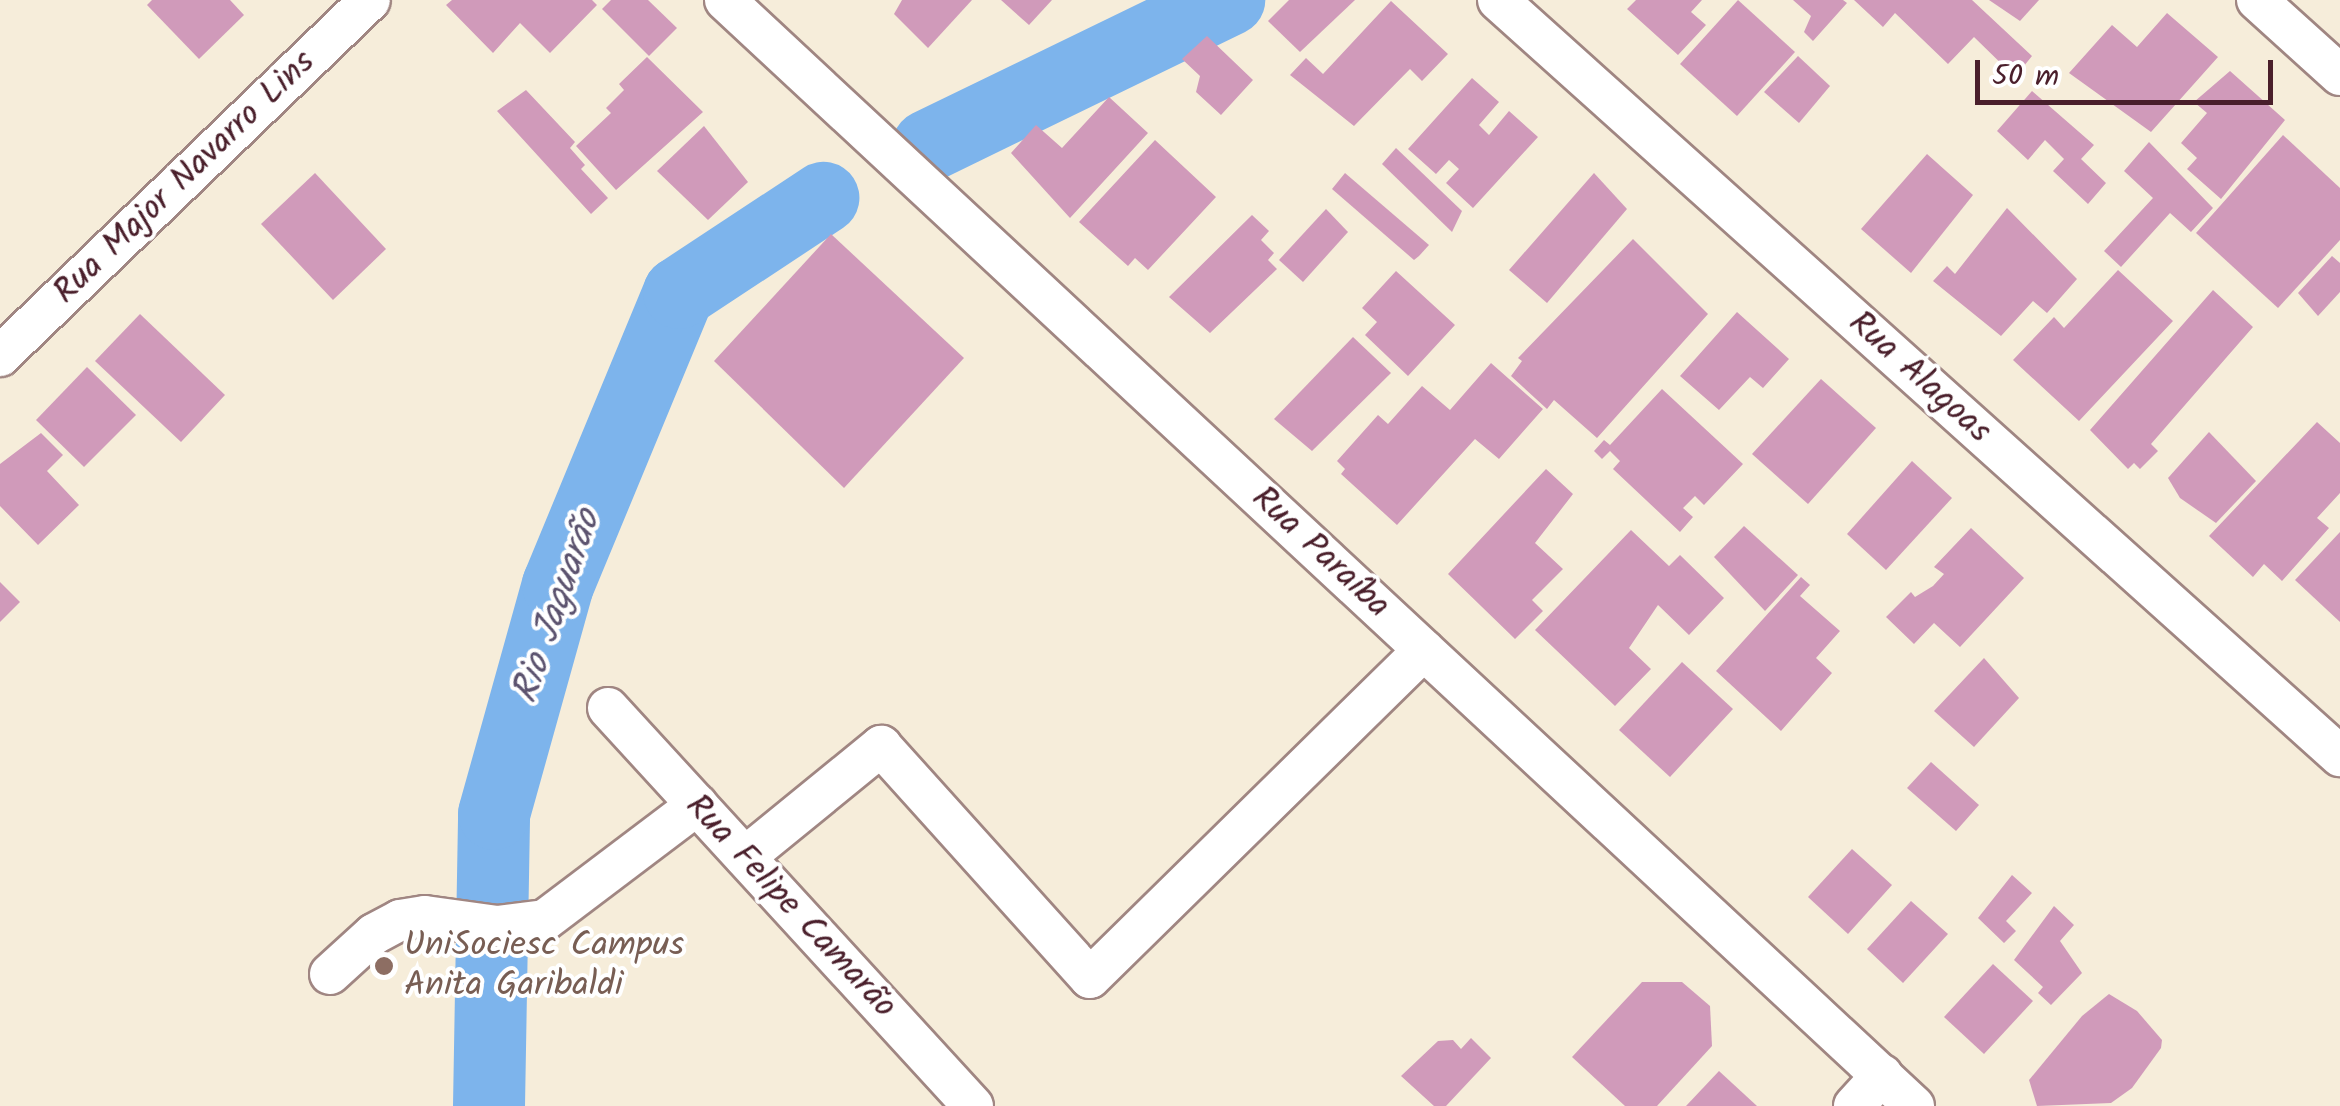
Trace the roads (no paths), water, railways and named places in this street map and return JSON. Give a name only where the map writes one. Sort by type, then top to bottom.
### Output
[{"type":"street","name":"Rua Major Navarro Lins","points":[[0,356],[370,0]]},
{"type":"street","name":"Rua Paraíba","points":[[725,0],[1914,1106]]},
{"type":"street","name":"Rua Alagoas","points":[[1498,0],[2340,756]]},
{"type":"street","points":[[2257,0],[2340,75]]},
{"type":"street","points":[[745,857],[880,746],[1090,978],[1424,650]]},
{"type":"street","name":"Rua Felipe Camarão","points":[[608,708],[973,1106]]},
{"type":"street","points":[[330,974],[374,934],[425,916],[497,926],[545,920],[696,805]]},
{"type":"street","points":[[1854,1106],[1882,1075]]},
{"type":"waterway","name":"Rio Jaguarão","points":[[928,146],[1229,0]]},
{"type":"waterway","name":"Rio Jaguarão","points":[[489,1106],[494,814],[558,585],[679,293],[823,198]]},
{"type":"place","name":"UniSociesc Campus Anita Garibaldi","points":[[384,966]]}]
